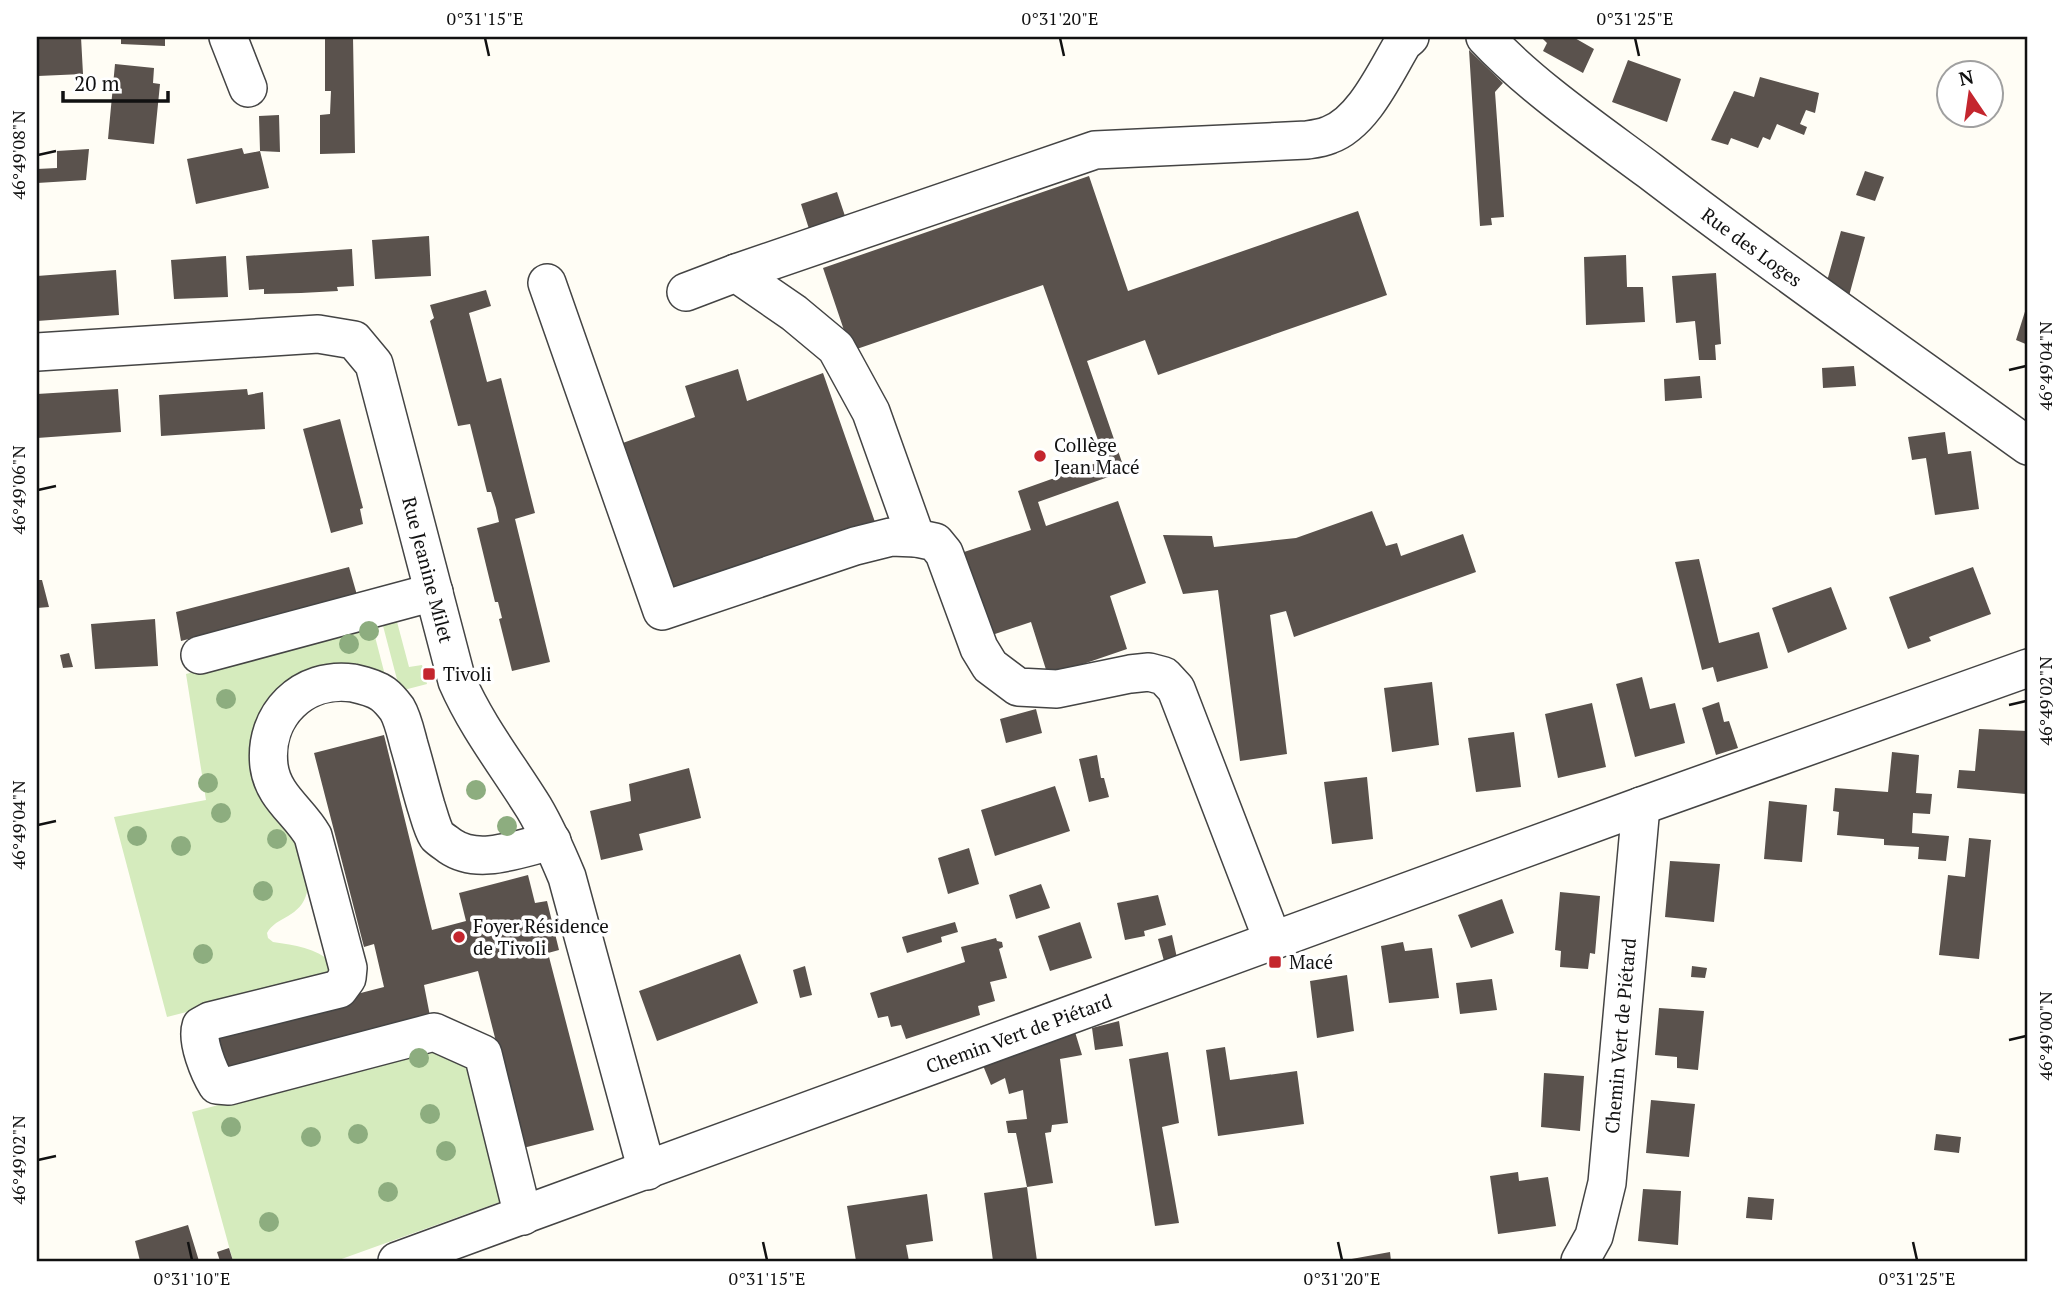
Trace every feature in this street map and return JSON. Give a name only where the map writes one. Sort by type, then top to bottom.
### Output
[{"type":"street","points":[[228,37],[248,88]]},
{"type":"street","points":[[686,292],[1095,150],[1307,140],[1330,135],[1348,123],[1367,104],[1403,43],[1410,37]]},
{"type":"street","name":"Rue des Loges","points":[[1485,37],[1556,99],[1708,216],[2028,446]]},
{"type":"street","points":[[736,274],[794,313],[836,348],[871,412],[916,538]]},
{"type":"street","points":[[547,283],[662,611],[855,546],[891,537],[934,542],[944,553],[979,648],[990,666],[1018,687],[1057,690],[1149,672],[1164,676],[1176,689],[1273,941]]},
{"type":"street","name":"Rue Jeanine Milet","points":[[37,352],[318,334],[355,340],[374,364],[457,681],[466,702],[534,808],[567,877],[647,1171]]},
{"type":"street","points":[[200,655],[434,592]]},
{"type":"street","name":"Chemin Vert de Piétard","points":[[397,1261],[1641,806],[2028,668]]},
{"type":"street","points":[[523,1216],[483,1054],[434,1032],[229,1086],[217,1085],[211,1075],[199,1034],[201,1026],[210,1021],[339,989],[347,978],[348,968],[313,836],[304,820],[288,807],[275,789],[269,767],[269,746],[278,717],[292,699],[314,686],[338,681],[360,685],[383,694],[397,709],[429,815],[438,837],[453,848],[471,855],[489,855],[552,841]]},
{"type":"street","name":"Chemin Vert de Piétard","points":[[1580,1261],[1594,1236],[1607,1183],[1641,806]]},
{"type":"green space","points":[[396,618],[409,667],[422,665],[427,684],[400,691],[382,622]]},
{"type":"green space","points":[[372,625],[387,683],[283,685],[261,713],[250,748],[254,774],[292,833],[300,851],[307,880],[304,901],[294,912],[271,927],[267,933],[268,938],[273,942],[304,948],[326,958],[333,963],[328,976],[167,1017],[114,817],[206,800],[186,674]]},
{"type":"green space","points":[[436,1047],[476,1066],[508,1199],[336,1261],[233,1261],[192,1112]]},
{"type":"building","points":[[37,37],[81,37],[83,74],[38,76]]},
{"type":"building","points":[[121,37],[165,37],[165,46],[121,44]]},
{"type":"building","points":[[325,37],[353,37],[355,153],[320,154],[320,115],[330,114],[331,91],[325,91]]},
{"type":"building","points":[[1541,37],[1573,37],[1594,49],[1583,73],[1543,51],[1547,43]]},
{"type":"building","points":[[1469,50],[1503,83],[1495,92],[1504,217],[1491,218],[1492,225],[1480,226]]},
{"type":"building","points":[[1628,60],[1681,79],[1667,122],[1612,102]]},
{"type":"building","points":[[115,64],[154,68],[153,83],[160,84],[154,144],[108,139]]},
{"type":"building","points":[[1760,77],[1819,93],[1815,113],[1806,110],[1800,124],[1807,127],[1804,135],[1777,124],[1770,140],[1763,137],[1758,148],[1731,138],[1728,145],[1711,140],[1734,91],[1754,97]]},
{"type":"building","points":[[279,115],[280,152],[260,151],[259,116]]},
{"type":"building","points":[[242,148],[244,154],[260,151],[269,188],[196,204],[187,159]]},
{"type":"building","points":[[89,149],[86,180],[37,183],[37,169],[57,168],[57,151]]},
{"type":"building","points":[[1865,171],[1884,177],[1875,201],[1856,195]]},
{"type":"building","points":[[1089,176],[1128,291],[1358,211],[1387,295],[1158,375],[1145,340],[1087,361],[1125,471],[1038,502],[1046,526],[1118,501],[1146,583],[1110,596],[1127,649],[1048,676],[1031,622],[992,635],[964,552],[1031,530],[1018,491],[1105,460],[1043,285],[851,351],[823,268]]},
{"type":"building","points":[[837,192],[846,219],[810,232],[801,204]]},
{"type":"building","points":[[1841,231],[1865,237],[1849,296],[1827,281]]},
{"type":"building","points":[[429,236],[431,276],[375,279],[372,240]]},
{"type":"building","points":[[352,249],[354,286],[337,287],[338,291],[301,293],[264,294],[264,289],[249,290],[246,256]]},
{"type":"building","points":[[1626,255],[1627,287],[1643,287],[1645,322],[1586,325],[1584,257]]},
{"type":"building","points":[[226,256],[228,297],[174,299],[171,260]]},
{"type":"building","points":[[116,270],[119,315],[37,321],[37,276]]},
{"type":"building","points":[[1716,273],[1721,344],[1715,345],[1716,360],[1699,360],[1695,321],[1676,323],[1672,276]]},
{"type":"building","points":[[486,290],[491,306],[469,313],[487,382],[501,378],[535,513],[515,519],[550,662],[512,671],[499,619],[502,618],[498,602],[495,602],[477,528],[499,522],[496,508],[491,492],[487,492],[470,424],[458,426],[430,321],[434,318],[430,305]]},
{"type":"building","points":[[2028,302],[2028,345],[2016,340]]},
{"type":"building","points":[[1854,366],[1856,386],[1823,388],[1822,368]]},
{"type":"building","points":[[738,369],[747,401],[823,373],[875,522],[671,593],[620,444],[695,417],[685,386]]},
{"type":"building","points":[[1700,376],[1702,398],[1665,401],[1664,379]]},
{"type":"building","points":[[118,389],[121,432],[37,438],[37,394]]},
{"type":"building","points":[[247,389],[248,395],[263,392],[265,429],[161,436],[159,395]]},
{"type":"building","points":[[340,419],[363,508],[360,509],[363,524],[331,533],[303,429]]},
{"type":"building","points":[[1945,432],[1948,454],[1971,451],[1979,509],[1935,515],[1926,458],[1912,460],[1908,437]]},
{"type":"building","points":[[1372,511],[1386,546],[1397,543],[1401,556],[1463,534],[1476,572],[1294,637],[1286,611],[1270,615],[1287,754],[1240,761],[1218,590],[1183,594],[1163,535],[1212,536],[1214,547],[1296,538]]},
{"type":"building","points":[[1699,559],[1719,643],[1759,632],[1768,668],[1717,682],[1713,667],[1702,670],[1675,562]]},
{"type":"building","points":[[349,567],[357,595],[181,641],[176,612]]},
{"type":"building","points":[[1973,567],[1991,614],[1929,637],[1931,641],[1908,649],[1889,597]]},
{"type":"building","points":[[37,580],[42,580],[49,607],[37,608]]},
{"type":"building","points":[[1831,587],[1847,629],[1788,653],[1772,608]]},
{"type":"building","points":[[155,619],[158,666],[95,669],[91,624]]},
{"type":"building","points":[[69,653],[73,667],[63,668],[60,655]]},
{"type":"building","points":[[1642,677],[1650,709],[1675,703],[1685,743],[1635,757],[1616,684]]},
{"type":"building","points":[[1432,682],[1439,745],[1392,752],[1384,688]]},
{"type":"building","points":[[1719,702],[1724,722],[1729,721],[1738,748],[1716,755],[1702,708]]},
{"type":"building","points":[[1592,703],[1606,767],[1558,778],[1545,714]]},
{"type":"building","points":[[1036,709],[1042,733],[1006,743],[1000,719]]},
{"type":"building","points":[[1979,729],[2028,731],[2026,794],[1957,788],[1959,770],[1975,771]]},
{"type":"building","points":[[1514,732],[1521,787],[1476,792],[1468,738]]},
{"type":"building","name":"Foyer Résidence de Tivoli","points":[[384,735],[432,930],[466,921],[459,893],[528,875],[535,903],[547,901],[559,950],[548,953],[594,1130],[523,1148],[478,971],[424,985],[430,1016],[224,1070],[213,1031],[384,987],[374,944],[364,947],[314,753]]},
{"type":"building","points":[[1892,752],[1919,755],[1916,793],[1932,794],[1930,814],[1913,813],[1912,833],[1949,836],[1946,861],[1918,859],[1919,847],[1884,845],[1884,839],[1837,835],[1839,812],[1833,811],[1835,788],[1888,792]]},
{"type":"building","points":[[1097,755],[1101,778],[1104,778],[1109,797],[1089,802],[1079,759]]},
{"type":"building","points":[[689,768],[701,818],[639,834],[643,850],[601,860],[590,811],[631,801],[629,784]]},
{"type":"building","points":[[1367,777],[1373,839],[1332,844],[1324,782]]},
{"type":"building","points":[[1055,786],[1070,831],[995,856],[981,810]]},
{"type":"building","points":[[1769,801],[1807,805],[1802,862],[1764,859]]},
{"type":"building","points":[[1969,838],[1991,840],[1979,959],[1939,955],[1948,875],[1965,877]]},
{"type":"building","points":[[969,848],[979,884],[948,894],[938,858]]},
{"type":"building","points":[[1670,861],[1720,864],[1714,922],[1665,917]]},
{"type":"building","points":[[1041,884],[1050,908],[1016,919],[1009,895]]},
{"type":"building","points":[[1560,892],[1600,896],[1595,954],[1590,953],[1588,969],[1560,967],[1561,951],[1555,950]]},
{"type":"building","points":[[1158,895],[1166,925],[1144,931],[1145,936],[1125,940],[1117,903]]},
{"type":"building","points":[[1502,899],[1514,933],[1471,948],[1458,915]]},
{"type":"building","points":[[955,922],[958,932],[941,937],[942,942],[907,953],[902,937]]},
{"type":"building","points":[[1080,922],[1092,958],[1050,971],[1038,936]]},
{"type":"building","points":[[1172,935],[1177,958],[1164,961],[1158,939]]},
{"type":"building","points":[[996,938],[1002,942],[1003,947],[999,949],[1007,978],[990,982],[995,1001],[978,1006],[980,1015],[906,1039],[901,1025],[891,1027],[888,1016],[878,1018],[870,993],[965,962],[961,947]]},
{"type":"building","points":[[1403,942],[1405,951],[1432,948],[1439,998],[1389,1003],[1381,946]]},
{"type":"building","points":[[740,954],[758,1003],[657,1041],[639,991]]},
{"type":"building","points":[[805,966],[812,995],[800,998],[793,970]]},
{"type":"building","points":[[1692,966],[1707,968],[1705,978],[1691,977]]},
{"type":"building","points":[[1347,975],[1354,1031],[1317,1038],[1310,981]]},
{"type":"building","points":[[1492,979],[1497,1010],[1460,1014],[1456,983]]},
{"type":"building","points":[[1659,1008],[1704,1011],[1698,1070],[1677,1068],[1677,1057],[1655,1055]]},
{"type":"building","points":[[1119,1021],[1123,1046],[1095,1050],[1092,1028]]},
{"type":"building","points":[[1075,1032],[1082,1055],[1060,1059],[1068,1123],[1052,1125],[1051,1132],[1045,1133],[1053,1183],[1027,1187],[1016,1133],[1008,1133],[1006,1121],[1027,1119],[1023,1090],[1009,1094],[1005,1078],[991,1085],[982,1063]]},
{"type":"building","points":[[1225,1047],[1230,1080],[1297,1071],[1304,1124],[1218,1136],[1206,1050]]},
{"type":"building","points":[[1168,1052],[1179,1123],[1162,1127],[1179,1223],[1155,1226],[1129,1059]]},
{"type":"building","points":[[1544,1073],[1584,1076],[1580,1131],[1541,1127]]},
{"type":"building","points":[[1651,1100],[1695,1104],[1689,1157],[1646,1153]]},
{"type":"building","points":[[1936,1134],[1961,1137],[1959,1153],[1934,1150]]},
{"type":"building","points":[[1518,1172],[1519,1181],[1548,1177],[1556,1226],[1498,1234],[1490,1176]]},
{"type":"building","points":[[1027,1187],[1037,1261],[993,1261],[984,1193]]},
{"type":"building","points":[[1643,1189],[1681,1191],[1678,1245],[1638,1241]]},
{"type":"building","points":[[927,1194],[933,1241],[906,1245],[909,1261],[856,1261],[847,1206]]},
{"type":"building","points":[[1748,1197],[1774,1199],[1772,1220],[1746,1218]]},
{"type":"building","points":[[188,1225],[199,1261],[140,1261],[135,1241]]},
{"type":"building","points":[[229,1248],[233,1261],[220,1261],[217,1252]]},
{"type":"building","points":[[1390,1252],[1391,1261],[1346,1261],[1346,1260]]},
{"type":"place","name":"Collège Jean Macé","points":[[1040,456]]},
{"type":"place","name":"Tivoli","points":[[429,674]]},
{"type":"place","name":"Foyer Résidence de Tivoli","points":[[459,937]]},
{"type":"place","name":"Macé","points":[[1275,962]]}]
